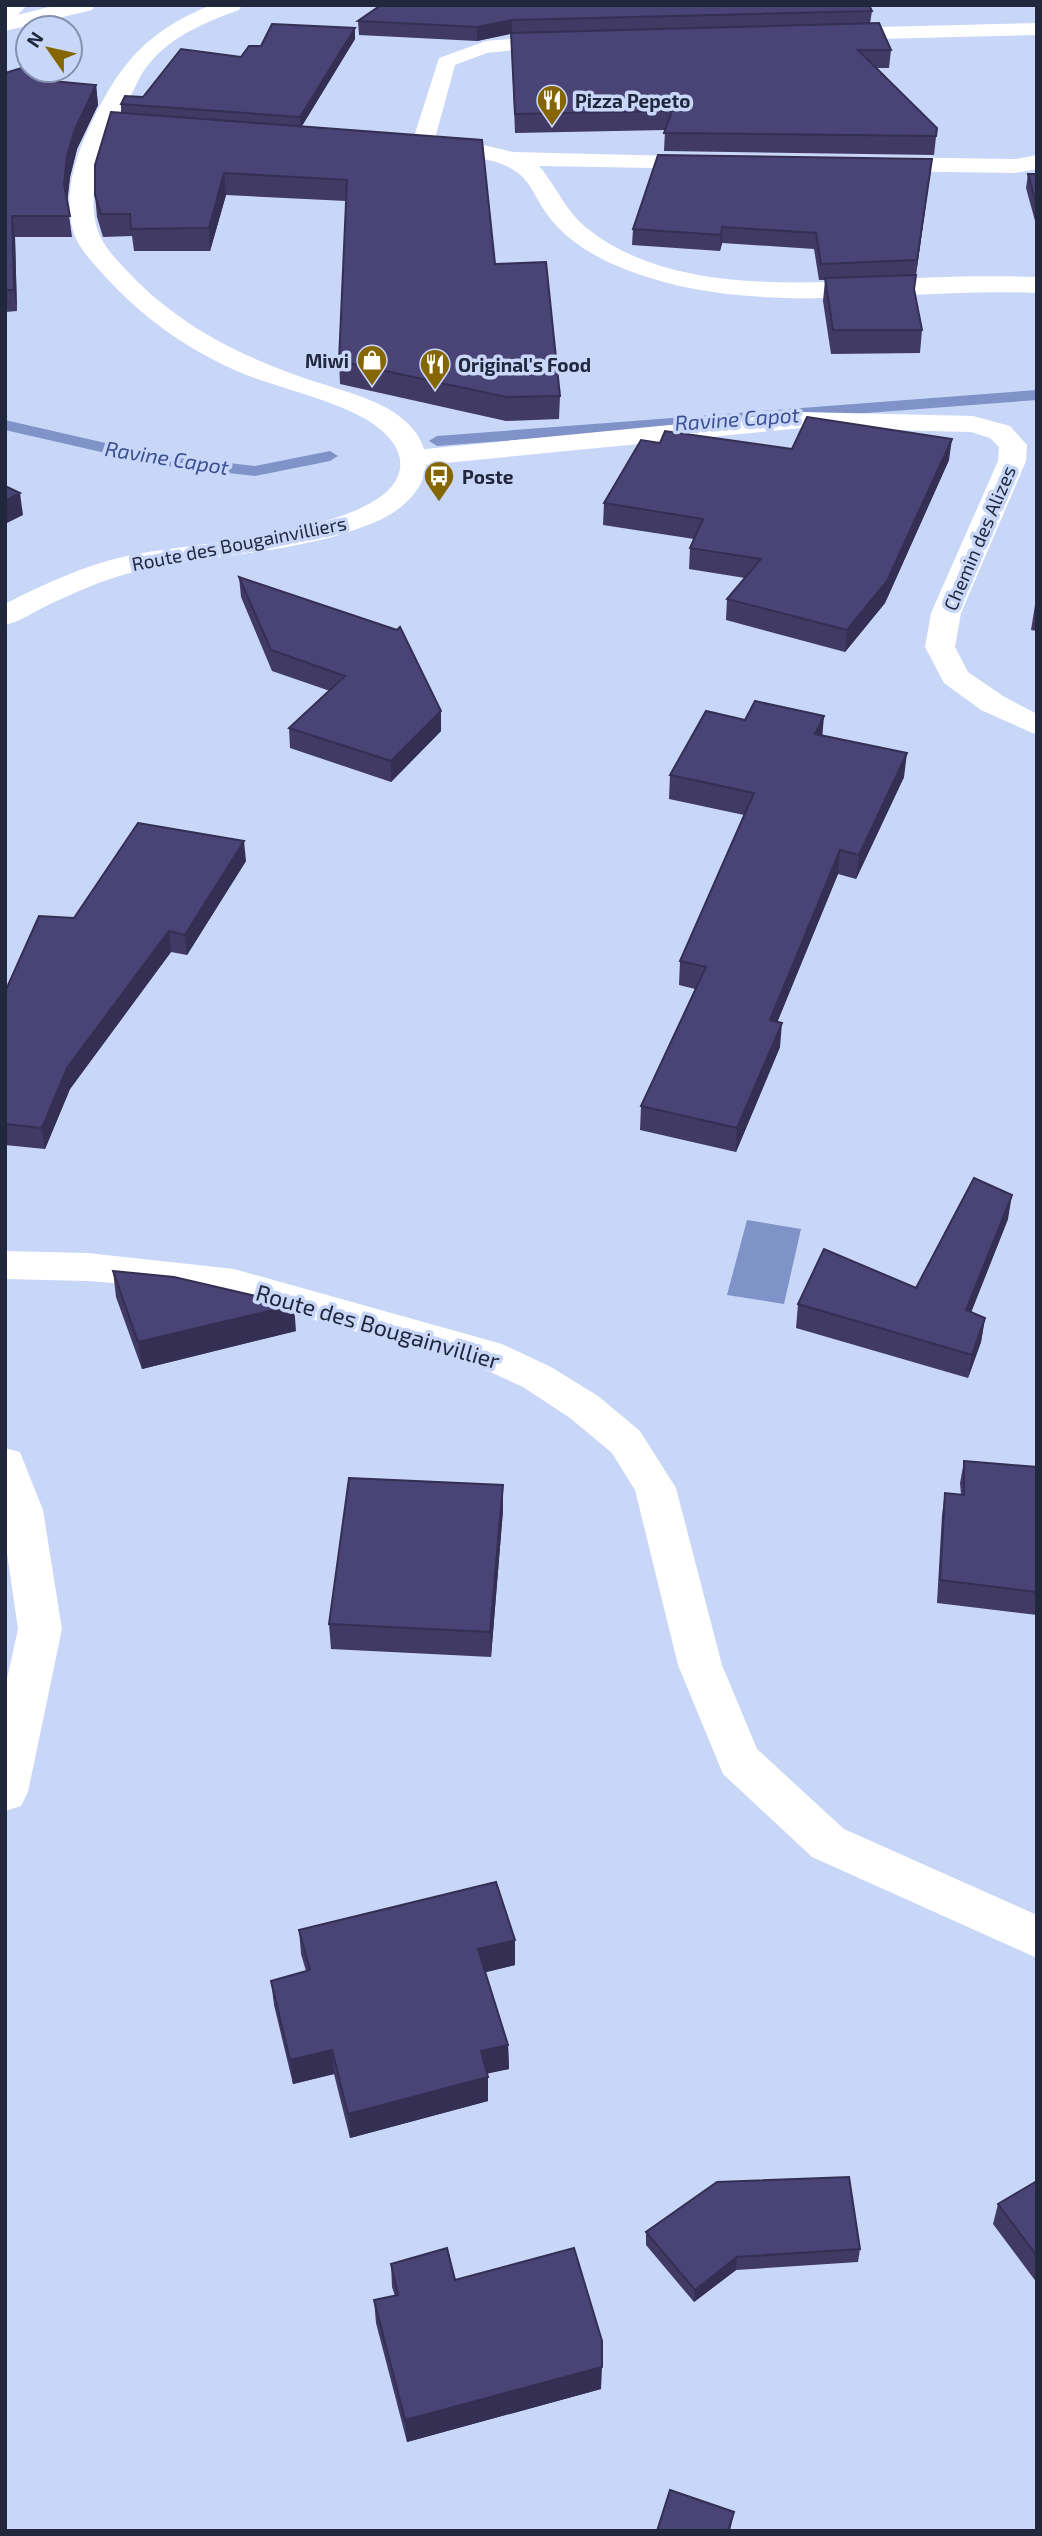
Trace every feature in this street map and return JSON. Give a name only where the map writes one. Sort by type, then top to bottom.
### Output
[{"type":"street","points":[[5,15],[16,5]]},
{"type":"street","points":[[5,25],[84,5]]},
{"type":"street","points":[[231,5],[205,15],[168,35],[141,58],[101,124],[85,168],[82,219],[88,242],[136,297],[185,336],[225,356],[379,415],[412,445],[415,458]]},
{"type":"street","points":[[101,124],[129,126]]},
{"type":"street","points":[[394,144],[488,152],[512,159],[730,162]]},
{"type":"street","points":[[512,159],[535,177],[558,214],[578,232],[601,249],[668,276],[746,287],[787,289],[994,282],[1037,285]]},
{"type":"street","points":[[853,164],[1016,166],[1037,162]]},
{"type":"street","name":"Chemin des Alizes","points":[[415,458],[802,420],[936,421],[973,424],[1000,432],[1013,445],[1012,461],[946,613],[940,647],[956,677],[992,703],[1037,726]]},
{"type":"street","name":"Route des Bougainvilliers","points":[[5,616],[34,600],[126,565],[327,530],[367,517],[396,501],[410,483],[415,458]]},
{"type":"street","name":"Route des Bougainvillier","points":[[5,1265],[88,1267],[234,1283],[488,1354],[537,1377],[584,1407],[626,1441],[654,1488],[700,1665],[738,1761],[828,1843],[1037,1937]]},
{"type":"street","points":[[5,1463],[22,1510],[40,1629],[5,1792]]},
{"type":"lane","points":[[816,34],[1037,29]]},
{"type":"lane","points":[[422,146],[446,62],[460,53],[486,46],[512,42],[581,41]]},
{"type":"water","points":[[747,1220],[801,1229],[784,1304],[727,1295]]},
{"type":"building","points":[[381,5],[869,5],[872,11],[512,20],[477,27],[358,21]]},
{"type":"building","points":[[879,23],[891,50],[858,50],[937,128],[936,136],[664,133],[672,111],[515,114],[511,33]]},
{"type":"building","points":[[272,24],[355,28],[300,117],[121,104],[125,96],[143,97],[181,49],[241,57],[249,46],[261,46]]},
{"type":"building","points":[[14,70],[14,84],[96,85],[75,129],[67,156],[64,184],[70,216],[12,216],[14,290],[5,290],[5,73]]},
{"type":"building","points":[[111,112],[482,140],[495,264],[546,262],[560,396],[506,397],[339,361],[347,180],[224,173],[209,228],[131,229],[130,214],[101,214],[95,195],[95,165]]},
{"type":"building","points":[[658,155],[932,159],[917,260],[821,264],[816,233],[722,227],[721,235],[633,229]]},
{"type":"building","points":[[1028,174],[1037,174],[1037,207]]},
{"type":"building","points":[[916,275],[914,289],[922,330],[833,330],[825,278]]},
{"type":"building","points":[[807,417],[952,439],[887,581],[847,630],[727,599],[761,559],[690,548],[703,519],[604,503],[641,440],[660,443],[665,431],[792,449]]},
{"type":"building","points":[[5,486],[20,493],[5,501]]},
{"type":"building","points":[[239,577],[397,630],[400,627],[441,711],[391,761],[289,728],[345,676],[271,650]]},
{"type":"building","points":[[755,701],[824,716],[815,734],[907,753],[859,855],[840,850],[770,1020],[782,1023],[737,1128],[641,1106],[706,967],[680,961],[754,793],[670,775],[706,711],[745,720]]},
{"type":"building","points":[[138,823],[244,841],[185,935],[169,931],[67,1068],[42,1128],[5,1124],[5,992],[39,916],[74,918]]},
{"type":"building","points":[[974,1178],[1012,1195],[966,1310],[985,1318],[972,1355],[798,1304],[824,1249],[916,1288]]},
{"type":"building","points":[[113,1271],[174,1277],[294,1305],[138,1342]]},
{"type":"building","points":[[964,1461],[1037,1467],[1037,1592],[940,1580],[945,1493],[964,1495]]},
{"type":"building","points":[[349,1478],[503,1485],[490,1632],[329,1624]]},
{"type":"building","points":[[496,1882],[515,1940],[478,1949],[508,2045],[481,2051],[488,2077],[348,2114],[332,2050],[290,2060],[271,1981],[310,1970],[299,1930]]},
{"type":"building","points":[[849,2177],[860,2249],[737,2257],[695,2290],[646,2232],[717,2182]]},
{"type":"building","points":[[1037,2181],[1037,2256],[998,2204]]},
{"type":"building","points":[[447,2248],[455,2280],[574,2248],[602,2341],[602,2367],[405,2420],[374,2300],[398,2295],[391,2264]]},
{"type":"building","points":[[670,2490],[734,2512],[728,2531],[657,2531]]},
{"type":"waterway","name":"Ravine Capot","points":[[437,441],[1037,395]]},
{"type":"waterway","name":"Ravine Capot","points":[[5,425],[158,460],[255,471],[330,456]]},
{"type":"place","name":"Pizza Pepeto","points":[[552,127]]},
{"type":"place","name":"Miwi","points":[[372,387]]},
{"type":"place","name":"Original's Food","points":[[435,391]]},
{"type":"place","name":"Poste","points":[[439,503]]}]
